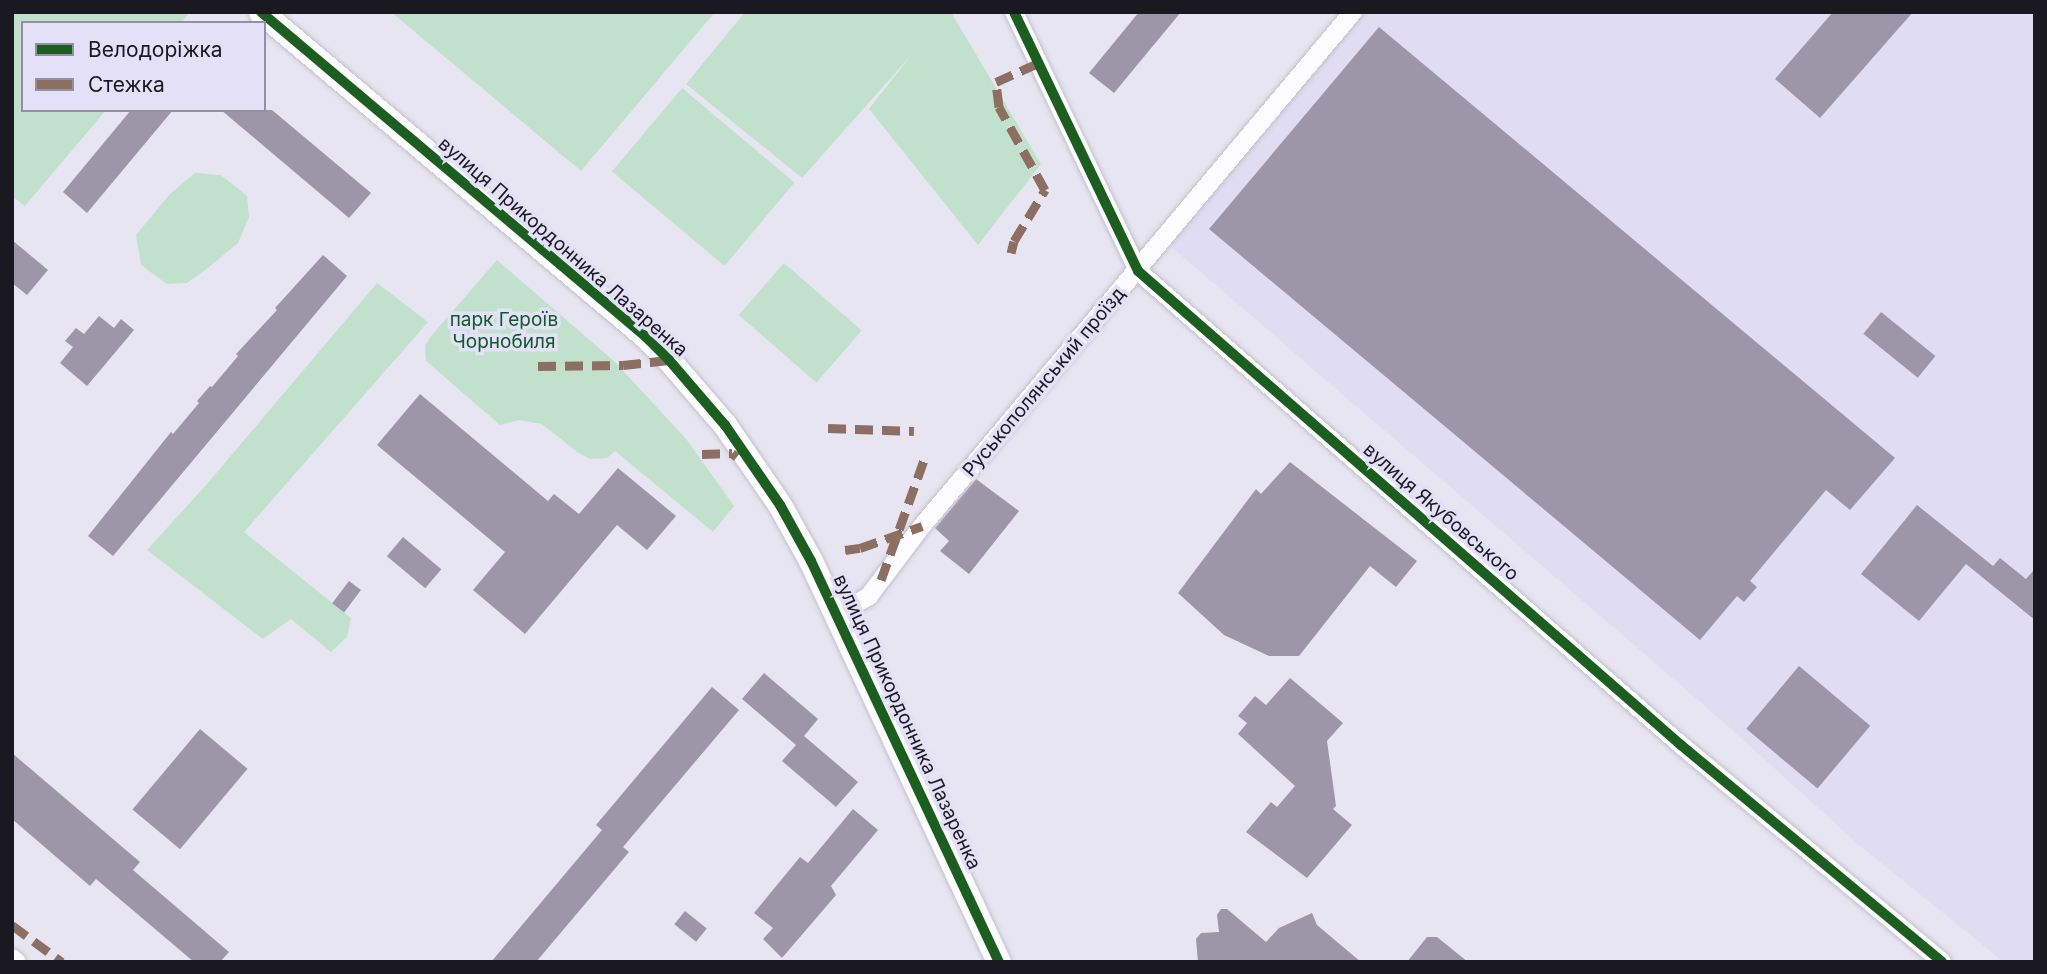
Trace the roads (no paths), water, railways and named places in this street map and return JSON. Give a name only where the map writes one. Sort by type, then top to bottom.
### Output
[{"type":"street","name":"вулиця Прикордонника Лазаренка","points":[[261,12],[670,359],[725,425],[795,530],[999,962]]},
{"type":"street","name":"вулиця Якубовського","points":[[1014,12],[1138,271],[1681,745],[1942,962]]},
{"type":"street","name":"Руськополянський проїзд","points":[[836,614],[869,596],[922,526],[1353,12]]},
{"type":"street","points":[[12,958],[17,962]]},
{"type":"park label","name":"парк Героїв Чорнобиля","points":[[504,331]]}]
